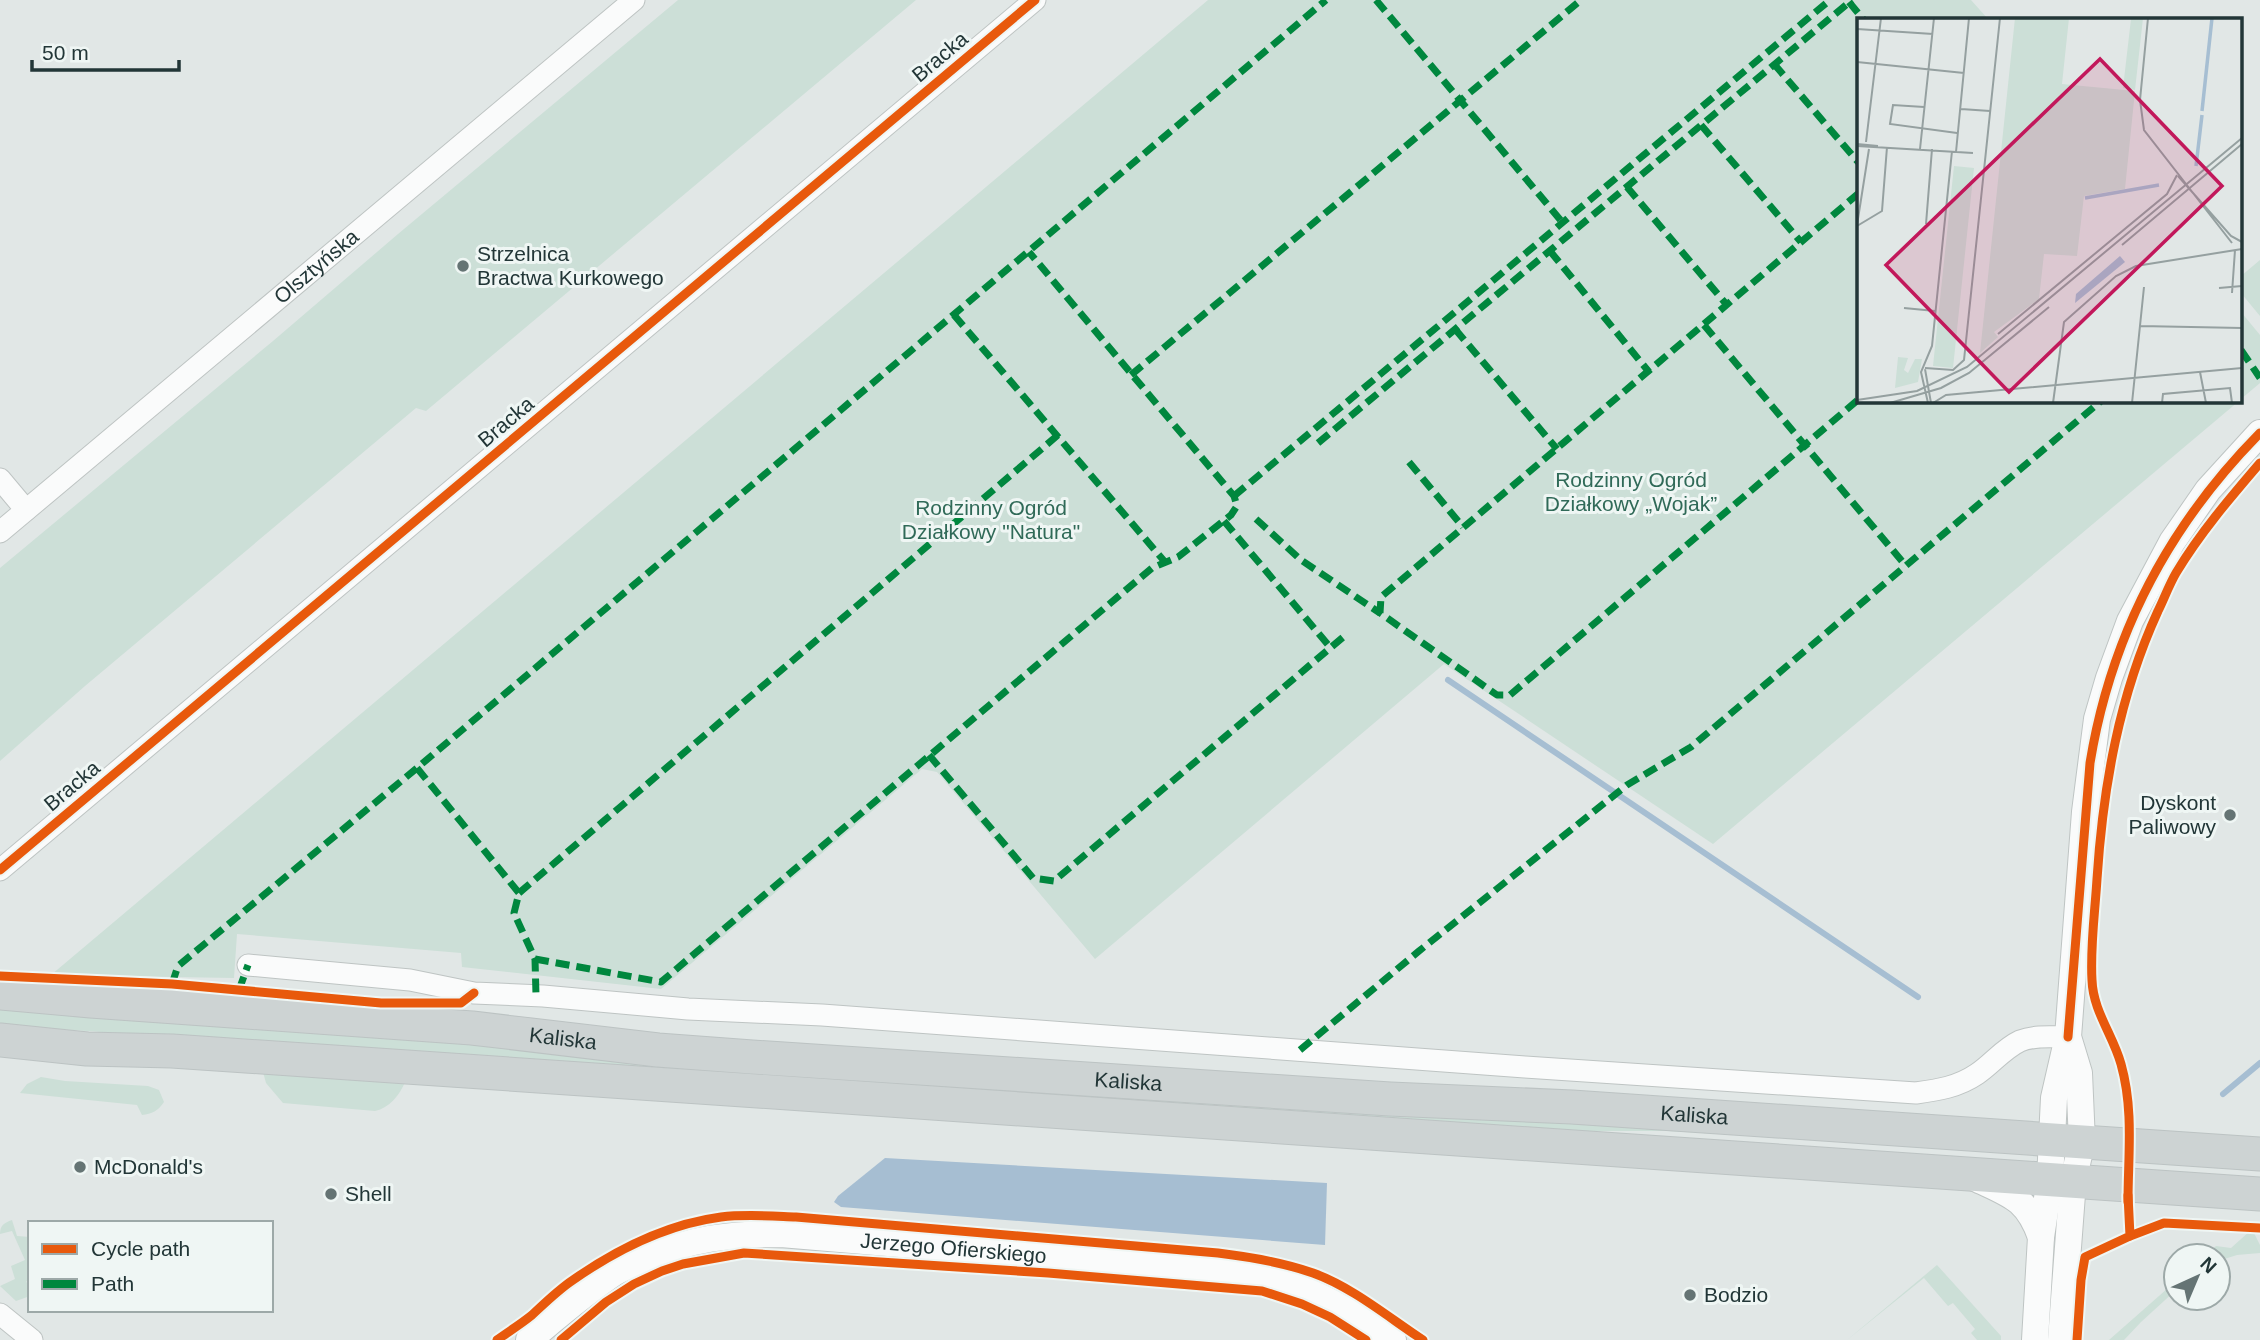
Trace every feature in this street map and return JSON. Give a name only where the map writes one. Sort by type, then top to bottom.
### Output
[{"type":"main road","name":"Kaliska","points":[[0,993],[472,1028],[658,1050],[752,1057],[1390,1099],[1586,1108],[2260,1154]]},
{"type":"main road","name":"Kaliska","points":[[0,1040],[86,1049],[256,1056],[2260,1194]]},
{"type":"street","name":"Olsztyńska","points":[[0,532],[634,0]]},
{"type":"street","name":"Bracka","points":[[0,870],[1035,0]]},
{"type":"street","points":[[2061,1340],[2062,1180],[2066,1140],[2054,1098],[2068,1037],[2090,763],[2097,719],[2130,621],[2172,542],[2208,490],[2260,433]]},
{"type":"street","points":[[0,479],[26,510]]},
{"type":"street","name":"Kaliska","points":[[248,965],[410,980],[474,993],[543,996],[688,1009],[822,1015],[1916,1093],[1942,1090],[1961,1083],[1978,1074],[2021,1041],[2031,1038],[2068,1037]]},
{"type":"street","points":[[1965,1174],[2019,1200],[2035,1219],[2041,1237]]},
{"type":"street","points":[[2035,1340],[2041,1237],[2062,1180]]},
{"type":"street","name":"Jerzego Ofierskiego","points":[[529,1340],[616,1272],[671,1247],[705,1238],[740,1234],[780,1234],[1199,1269],[1264,1277],[1300,1288],[1362,1320],[1393,1340]]},
{"type":"street","points":[[0,1314],[32,1340]]},
{"type":"green space","points":[[678,0],[916,0],[426,411],[416,408],[85,686],[0,761],[0,568]]},
{"type":"green space","name":"Rodzinny Ogród Działkowy \"Natura\"","points":[[1208,0],[1971,0],[1987,18],[1857,18],[1857,402],[2238,402],[1713,844],[1444,664],[1095,959],[937,772],[922,769],[661,989],[462,967],[461,953],[237,934],[234,978],[51,975]]},
{"type":"green space","points":[[2260,260],[2260,316],[2242,294],[2242,275]]},
{"type":"green space","points":[[2242,313],[2260,335],[2260,383],[2242,398]]},
{"type":"green space","points":[[0,1005],[1886,1143],[1667,1131],[1584,1131],[42,1028],[0,1023]]},
{"type":"green space","points":[[263,1072],[405,1082],[393,1100],[375,1111],[283,1103],[266,1083]]},
{"type":"green space","points":[[41,1077],[148,1086],[159,1090],[164,1102],[154,1112],[142,1115],[137,1105],[20,1093],[27,1084]]},
{"type":"green space","points":[[12,1220],[17,1236],[28,1237],[28,1297],[16,1301],[0,1286],[15,1279],[11,1266],[25,1260],[12,1231],[0,1234],[3,1225]]},
{"type":"green space","points":[[2253,1231],[2260,1245],[2260,1253],[2232,1257],[2232,1247]]},
{"type":"green space","points":[[1937,1265],[2001,1336],[2001,1340],[1977,1340],[1971,1333],[1975,1329],[1953,1303],[1948,1306],[1924,1278],[1847,1340]]},
{"type":"green space","points":[[2162,1293],[2162,1303],[2124,1340],[2109,1340]]},
{"type":"water","points":[[885,1158],[1327,1183],[1325,1245],[841,1207],[834,1202]]},
{"type":"waterway","points":[[1448,680],[1918,997]]},
{"type":"waterway","points":[[2223,1094],[2260,1063]]},
{"type":"marked path","points":[[172,984],[178,966],[417,768],[1326,0]]},
{"type":"marked path","points":[[1376,0],[1563,223]]},
{"type":"marked path","points":[[1131,375],[1581,0]]},
{"type":"marked path","points":[[1234,496],[1830,0]]},
{"type":"marked path","points":[[1318,443],[1852,0]]},
{"type":"marked path","points":[[1849,2],[1862,18]]},
{"type":"marked path","points":[[1774,64],[1857,161]]},
{"type":"marked path","points":[[1701,125],[1801,242]]},
{"type":"marked path","points":[[1627,187],[1727,305]]},
{"type":"marked path","points":[[1857,195],[1381,597],[1380,613],[1497,695],[1510,695],[1857,401]]},
{"type":"marked path","points":[[1550,251],[1649,372]]},
{"type":"marked path","points":[[535,959],[661,982],[1152,568],[1178,557],[1231,515],[1237,506],[1234,496],[1029,252]]},
{"type":"marked path","points":[[954,315],[1165,562]]},
{"type":"marked path","points":[[1704,325],[1906,566]]},
{"type":"marked path","points":[[1455,329],[1557,449]]},
{"type":"marked path","points":[[2242,351],[2260,378]]},
{"type":"marked path","points":[[1300,1050],[1627,785],[1691,747],[2100,402]]},
{"type":"marked path","points":[[519,893],[1058,435]]},
{"type":"marked path","points":[[1409,462],[1463,527]]},
{"type":"marked path","points":[[1256,519],[1301,560],[1380,613]]},
{"type":"marked path","points":[[1224,521],[1330,647]]},
{"type":"marked path","points":[[929,755],[1033,878],[1054,881],[1348,633]]},
{"type":"marked path","points":[[417,768],[519,893],[514,913],[535,959],[536,995]]},
{"type":"marked path","points":[[239,990],[248,965]]},
{"type":"cycle path","points":[[0,870],[1035,0]]},
{"type":"cycle path","points":[[2068,1037],[2090,763],[2113,670],[2149,584],[2172,544],[2227,468],[2260,433]]},
{"type":"cycle path","points":[[2128,1202],[2128,1098],[2121,1064],[2096,1002],[2092,980],[2092,942],[2100,845],[2115,742],[2144,643],[2171,582],[2205,530],[2260,463]]},
{"type":"cycle path","points":[[0,976],[172,984],[381,1003],[461,1003],[474,993]]},
{"type":"cycle path","points":[[2077,1340],[2085,1257],[2130,1236],[2128,1195]]},
{"type":"cycle path","points":[[497,1340],[532,1315],[567,1284],[643,1240],[701,1220],[749,1215],[1218,1253],[1266,1260],[1313,1273],[1342,1286],[1423,1340]]},
{"type":"cycle path","points":[[2130,1236],[2164,1223],[2260,1228]]},
{"type":"cycle path","points":[[561,1340],[606,1302],[634,1284],[683,1264],[744,1253],[1048,1273],[1262,1291],[1302,1304],[1330,1317],[1366,1340]]},
{"type":"place","name":"Strzelnica Bractwa Kurkowego","points":[[463,266]]},
{"type":"place","name":"Dyskont Paliwowy","points":[[2230,815]]},
{"type":"place","name":"McDonald's","points":[[80,1167]]},
{"type":"place","name":"Shell","points":[[331,1194]]},
{"type":"place","name":"Bodzio","points":[[1690,1295]]},
{"type":"park label","name":"Rodzinny Ogród Działkowy „Wojak”","points":[[1631,492]]}]
